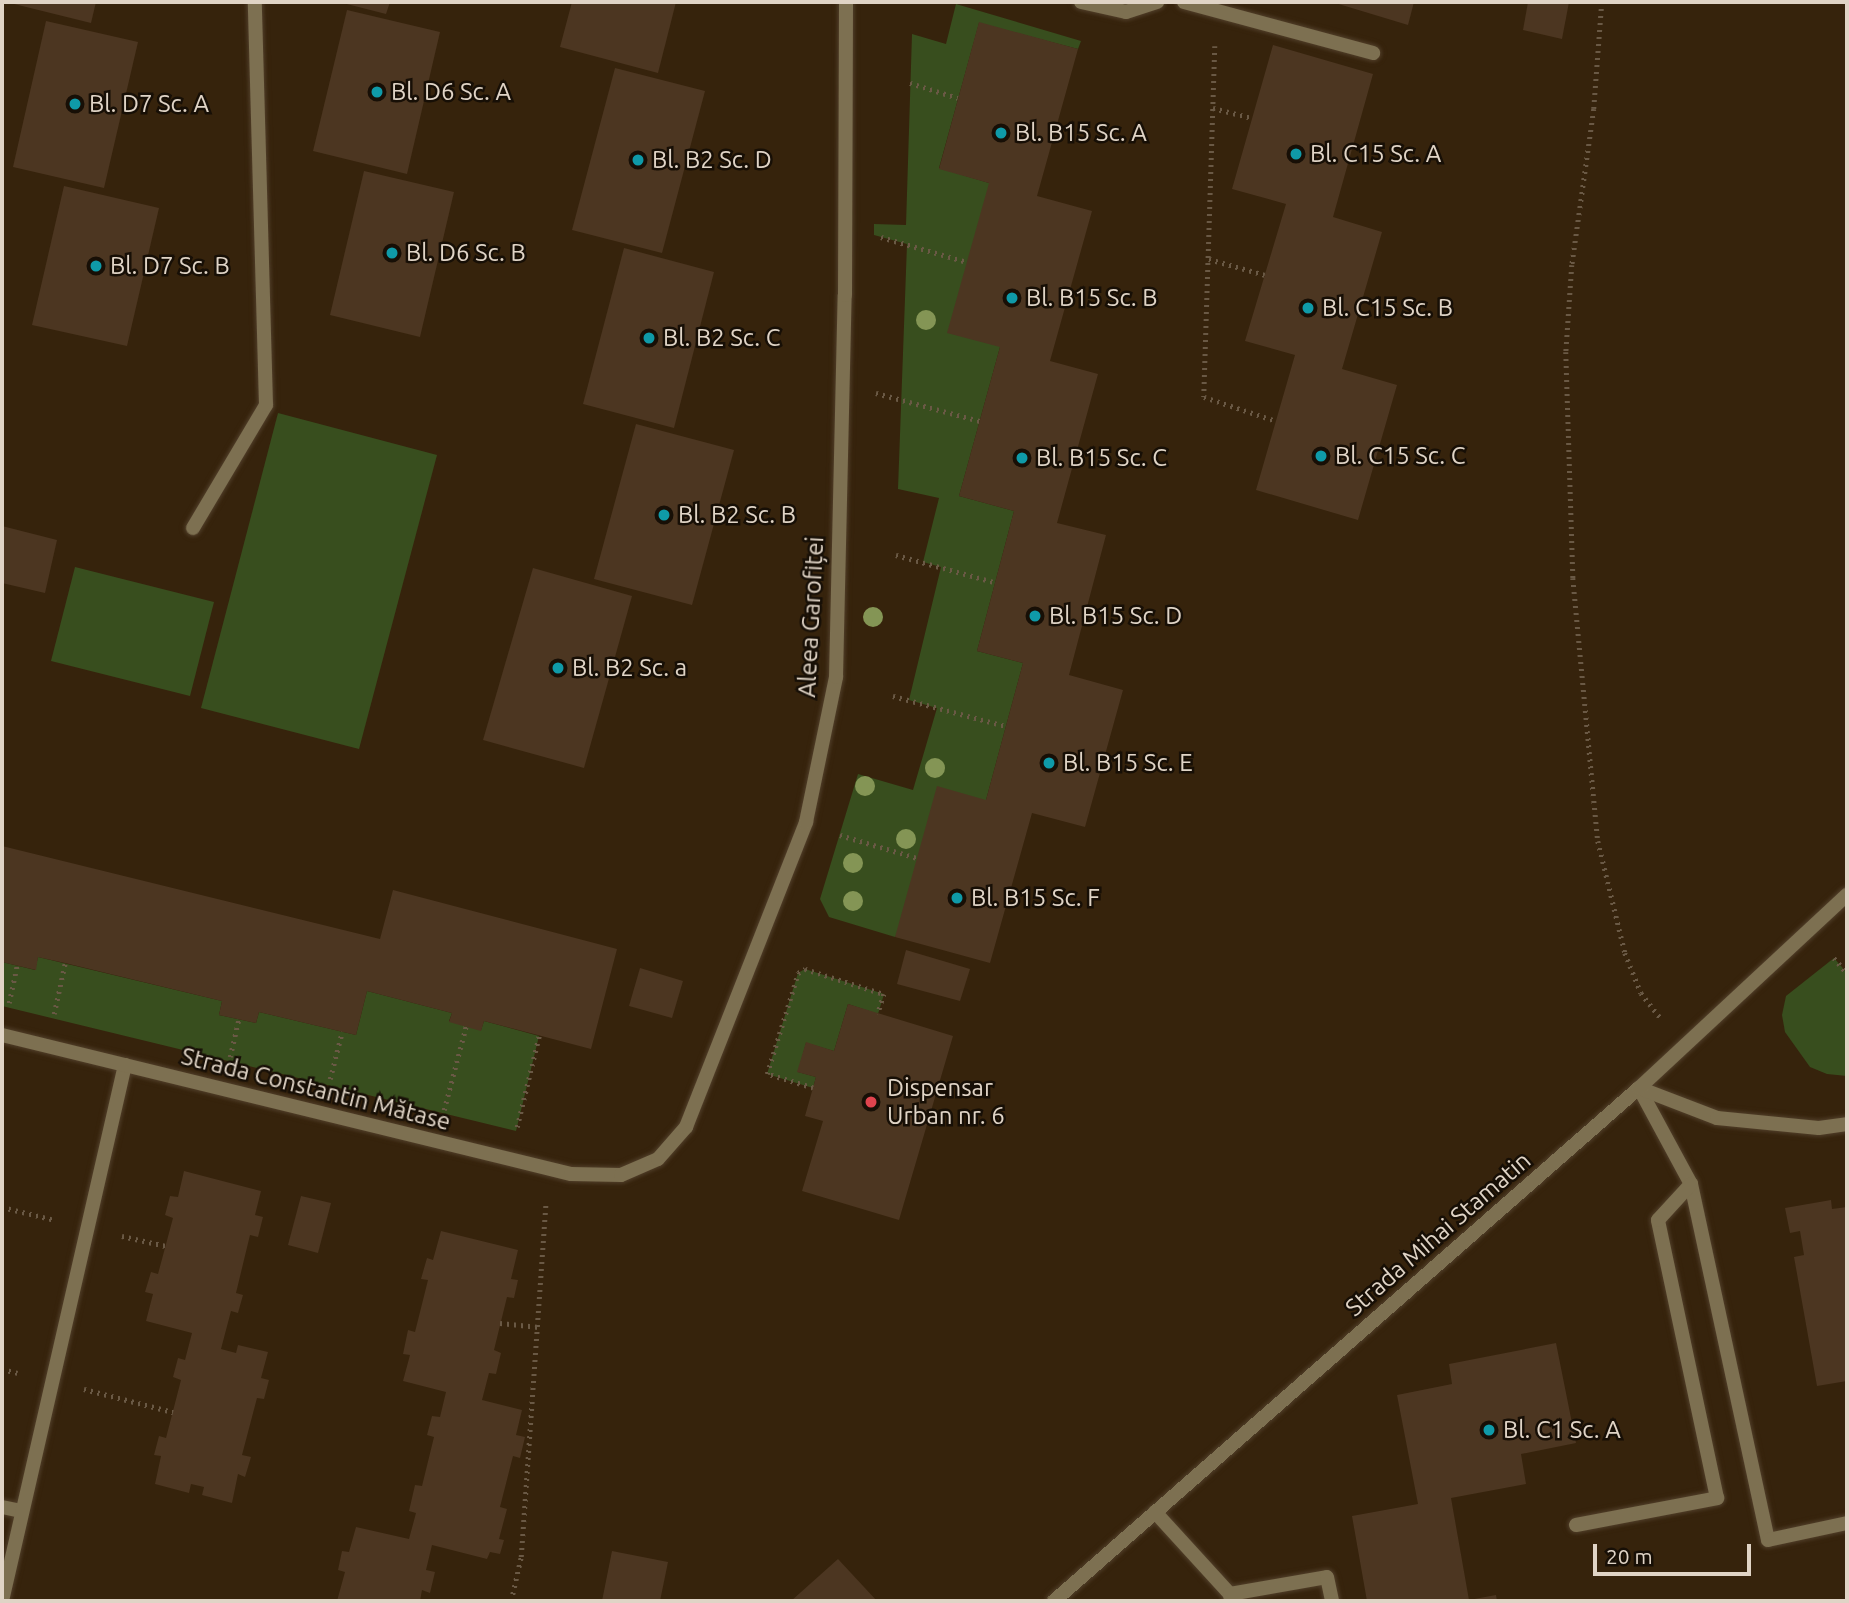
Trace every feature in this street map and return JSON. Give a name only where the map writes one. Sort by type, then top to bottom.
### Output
[{"type":"street","points":[[192,528],[266,405],[255,2]]},
{"type":"street","name":"Aleea Garofiței","points":[[621,1175],[658,1159],[686,1127],[806,822],[836,677],[845,295],[846,2]]},
{"type":"street","points":[[1081,2],[1126,12],[1157,2]]},
{"type":"street","points":[[1184,2],[1373,53]]},
{"type":"street","name":"Strada Mihai Stamatin","points":[[1064,1598],[1155,1512],[1639,1088],[1847,895]]},
{"type":"street","name":"Strada Constantin Mătase","points":[[2,1035],[571,1174],[621,1175]]},
{"type":"street","points":[[2,1601],[124,1065]]},
{"type":"street","points":[[1639,1088],[1717,1118],[1819,1128],[1847,1124]]},
{"type":"street","points":[[1639,1088],[1691,1184],[1768,1540],[1847,1523]]},
{"type":"street","points":[[1576,1525],[1717,1498],[1658,1220],[1691,1184]]},
{"type":"street","points":[[2,1507],[21,1511]]},
{"type":"street","points":[[1155,1512],[1230,1597],[1327,1577],[1332,1601]]},
{"type":"path","points":[[1602,2],[1594,109],[1572,265],[1566,352],[1573,578],[1598,841],[1625,953],[1641,993],[1683,1047]]},
{"type":"path","points":[[1215,33],[1204,397],[1276,421]]},
{"type":"path","points":[[910,83],[958,98]]},
{"type":"path","points":[[1213,108],[1252,118]]},
{"type":"path","points":[[874,235],[967,262]]},
{"type":"path","points":[[1209,259],[1265,275]]},
{"type":"path","points":[[868,392],[980,421]]},
{"type":"path","points":[[896,555],[994,582]]},
{"type":"path","points":[[893,696],[1006,726]]},
{"type":"path","points":[[840,835],[917,858]]},
{"type":"path","points":[[1834,958],[1847,973]]},
{"type":"path","points":[[53,1018],[65,963]]},
{"type":"path","points":[[8,1008],[17,965]]},
{"type":"path","points":[[813,1088],[767,1074],[798,973],[805,969],[884,994],[878,1014]]},
{"type":"path","points":[[229,1061],[239,1019]]},
{"type":"path","points":[[444,1113],[466,1026]]},
{"type":"path","points":[[329,1086],[342,1032]]},
{"type":"path","points":[[516,1131],[539,1036]]},
{"type":"path","points":[[511,1601],[521,1557],[549,1169]]},
{"type":"path","points":[[500,1323],[539,1327]]},
{"type":"green space","points":[[956,4],[1081,41],[1078,49],[979,23],[939,168],[989,183],[1000,347],[959,496],[1014,511],[977,651],[1023,663],[986,800],[895,937],[829,917],[820,899],[858,774],[913,790],[937,708],[909,700],[941,567],[923,562],[939,498],[898,489],[907,244],[874,235],[874,224],[906,225],[912,34],[946,44]]},
{"type":"green space","points":[[278,413],[437,455],[359,749],[201,708]]},
{"type":"green space","points":[[75,567],[214,602],[190,696],[51,661]]},
{"type":"green space","points":[[38,957],[222,1001],[219,1015],[256,1023],[259,1012],[356,1035],[367,991],[452,1013],[449,1021],[481,1030],[484,1021],[539,1036],[516,1131],[2,1006],[2,962],[35,970]]},
{"type":"green space","points":[[1834,958],[1847,973],[1847,1076],[1827,1074],[1810,1067],[1785,1032],[1782,1015],[1786,996]]},
{"type":"green space","points":[[805,969],[884,994],[878,1014],[848,1004],[834,1051],[806,1043],[798,1072],[816,1077],[813,1088],[767,1074],[798,973]]},
{"type":"building","points":[[6,2],[96,2],[91,23]]},
{"type":"building","points":[[339,2],[390,2],[386,14]]},
{"type":"building","points":[[572,2],[676,2],[658,73],[560,47]]},
{"type":"building","points":[[1332,2],[1414,2],[1408,25]]},
{"type":"building","points":[[1528,2],[1569,2],[1562,39],[1523,30]]},
{"type":"building","name":"Bl. D6 Sc. A","points":[[347,10],[440,32],[407,174],[313,151]]},
{"type":"building","name":"Bl. D7 Sc. A","points":[[46,21],[138,42],[104,188],[13,167]]},
{"type":"building","points":[[979,22],[1078,49],[1037,196],[1092,211],[1050,361],[1098,374],[1057,523],[1106,535],[1069,675],[1123,690],[1085,827],[1032,813],[990,963],[895,937],[937,786],[986,800],[1023,663],[977,651],[1014,511],[959,496],[1000,347],[947,333],[989,183],[939,169]]},
{"type":"building","points":[[1273,45],[1373,74],[1333,217],[1382,232],[1342,369],[1397,385],[1358,520],[1256,490],[1295,355],[1245,341],[1286,204],[1232,189]]},
{"type":"building","name":"Bl. B2 Sc. D","points":[[615,68],[705,91],[662,253],[572,230]]},
{"type":"building","name":"Bl. D6 Sc. B","points":[[364,171],[454,192],[420,337],[330,315]]},
{"type":"building","name":"Bl. D7 Sc. B","points":[[64,186],[159,208],[127,346],[32,325]]},
{"type":"building","name":"Bl. B2 Sc. C","points":[[624,248],[714,272],[674,428],[583,404]]},
{"type":"building","name":"Bl. B2 Sc. B","points":[[636,424],[734,450],[692,605],[594,579]]},
{"type":"building","points":[[2,526],[57,540],[45,593],[2,583]]},
{"type":"building","name":"Bl. B2 Sc. a","points":[[533,568],[632,596],[584,768],[483,740]]},
{"type":"building","points":[[2,846],[380,939],[393,890],[617,949],[591,1049],[484,1021],[481,1031],[449,1022],[452,1013],[367,991],[356,1035],[259,1012],[256,1023],[219,1015],[222,1001],[65,963],[38,957],[36,970],[2,962]]},
{"type":"building","points":[[906,950],[970,969],[960,1001],[897,984]]},
{"type":"building","points":[[640,968],[683,981],[672,1018],[629,1006]]},
{"type":"building","name":"Dispensar Urban nr. 6","points":[[848,1004],[953,1036],[899,1220],[802,1191],[823,1121],[805,1116],[816,1077],[797,1072],[806,1042],[834,1051]]},
{"type":"building","points":[[184,1171],[261,1191],[255,1215],[263,1217],[258,1237],[250,1235],[236,1293],[243,1295],[238,1313],[231,1311],[221,1349],[236,1353],[238,1345],[268,1352],[261,1378],[269,1380],[264,1399],[257,1398],[242,1455],[251,1457],[245,1477],[238,1474],[232,1503],[202,1495],[204,1487],[191,1484],[189,1493],[155,1484],[161,1456],[154,1455],[159,1436],[166,1438],[181,1380],[173,1377],[178,1358],[185,1360],[192,1333],[146,1321],[153,1294],[145,1292],[151,1272],[158,1274],[173,1218],[165,1215],[170,1196],[178,1197]]},
{"type":"building","points":[[301,1196],[331,1203],[318,1253],[288,1245]]},
{"type":"building","points":[[1831,1200],[1832,1209],[1847,1207],[1847,1381],[1817,1386],[1794,1257],[1804,1255],[1800,1231],[1790,1233],[1785,1208]]},
{"type":"building","points":[[441,1231],[518,1250],[511,1279],[518,1280],[514,1298],[507,1297],[494,1350],[501,1353],[496,1374],[489,1373],[482,1400],[522,1410],[516,1435],[525,1437],[520,1458],[513,1456],[500,1507],[507,1509],[499,1539],[504,1540],[500,1554],[490,1552],[487,1559],[432,1545],[426,1570],[435,1572],[430,1593],[422,1590],[420,1601],[337,1601],[345,1572],[338,1570],[342,1551],[349,1552],[356,1527],[409,1539],[416,1513],[409,1511],[415,1485],[422,1486],[434,1437],[427,1435],[432,1416],[440,1417],[446,1392],[403,1381],[410,1355],[403,1354],[408,1330],[415,1332],[428,1280],[421,1279],[427,1258],[433,1260]]},
{"type":"building","name":"Bl. C1 Sc. A","points":[[1556,1343],[1576,1443],[1521,1454],[1526,1484],[1451,1498],[1469,1600],[1496,1595],[1497,1601],[1367,1601],[1352,1516],[1418,1504],[1397,1395],[1452,1384],[1449,1364]]},
{"type":"building","points":[[612,1551],[668,1562],[660,1601],[602,1601]]},
{"type":"building","points":[[838,1559],[877,1601],[791,1601]]},
{"type":"place","name":"Bl. D6 Sc. A","points":[[377,92]]},
{"type":"place","name":"Bl. D7 Sc. A","points":[[75,104]]},
{"type":"place","name":"Bl. B15 Sc. A","points":[[1001,133]]},
{"type":"place","name":"Bl. C15 Sc. A","points":[[1296,154]]},
{"type":"place","name":"Bl. B2 Sc. D","points":[[638,160]]},
{"type":"place","name":"Bl. D6 Sc. B","points":[[392,253]]},
{"type":"place","name":"Bl. D7 Sc. B","points":[[96,266]]},
{"type":"place","name":"Bl. B15 Sc. B","points":[[1012,298]]},
{"type":"place","name":"Bl. C15 Sc. B","points":[[1308,308]]},
{"type":"place","name":"Bl. B2 Sc. C","points":[[649,338]]},
{"type":"place","name":"Bl. C15 Sc. C","points":[[1321,456]]},
{"type":"place","name":"Bl. B15 Sc. C","points":[[1022,458]]},
{"type":"place","name":"Bl. B2 Sc. B","points":[[664,515]]},
{"type":"place","name":"Bl. B15 Sc. D","points":[[1035,616]]},
{"type":"place","name":"Bl. B2 Sc. a","points":[[558,668]]},
{"type":"place","name":"Bl. B15 Sc. E","points":[[1049,763]]},
{"type":"place","name":"Bl. B15 Sc. F","points":[[957,898]]},
{"type":"place","name":"Dispensar Urban nr. 6","points":[[871,1102]]},
{"type":"place","name":"Bl. C1 Sc. A","points":[[1489,1430]]}]
